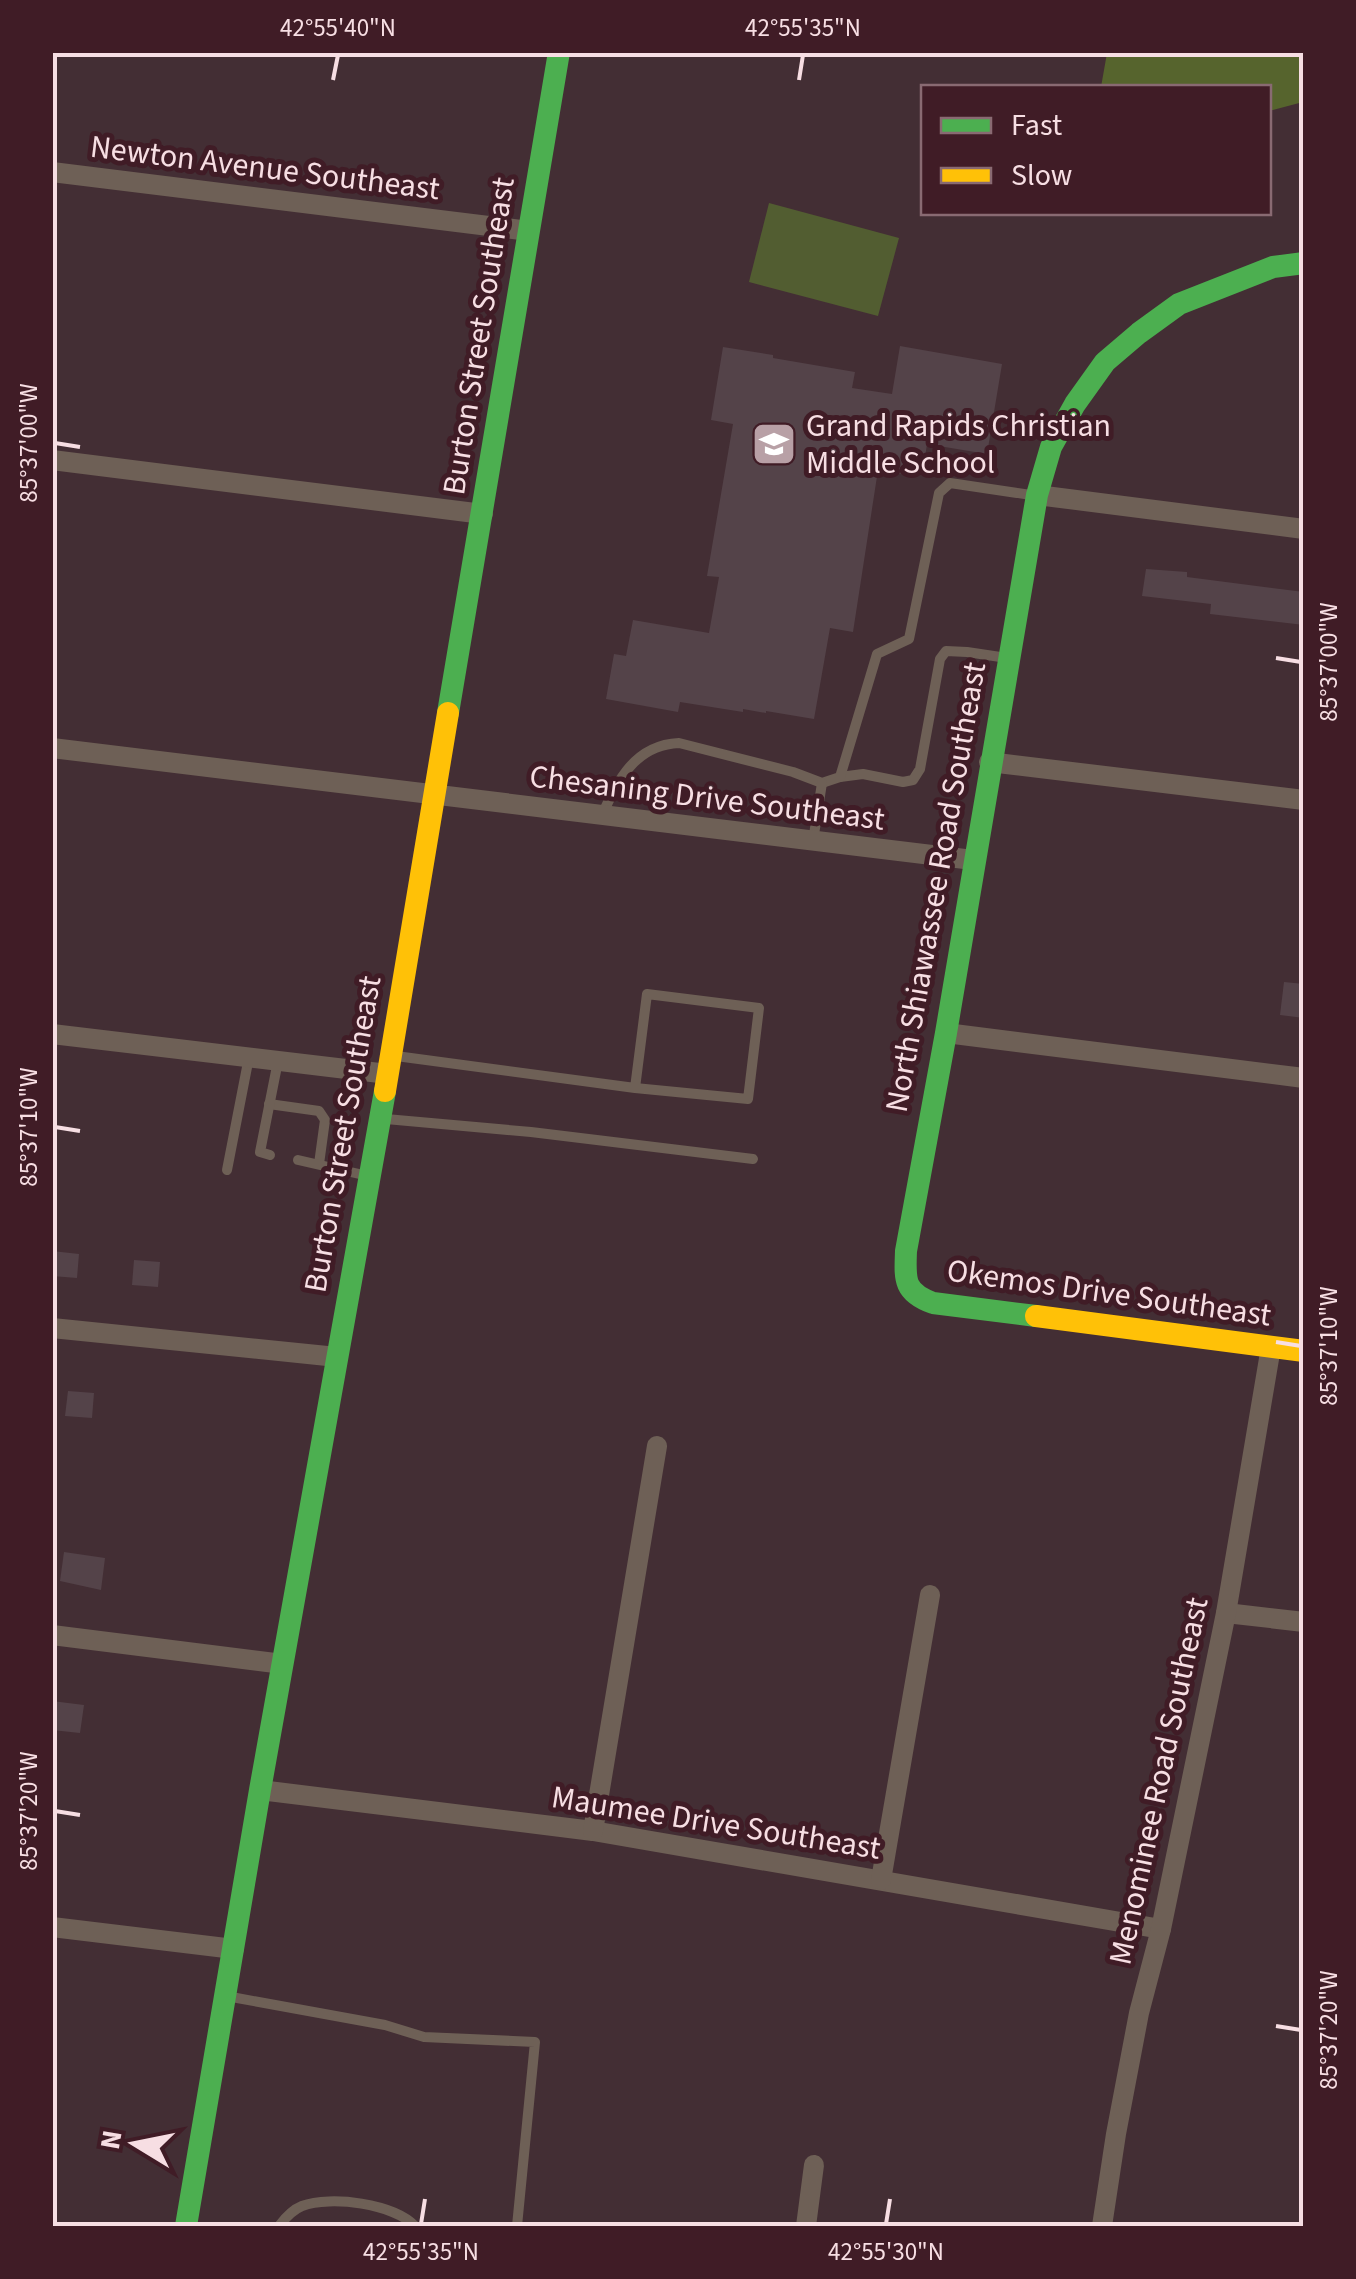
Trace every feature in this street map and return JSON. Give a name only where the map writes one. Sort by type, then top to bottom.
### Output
[{"type":"main road","name":"Burton Street Southeast","points":[[186,2226],[380,1118],[559,52]]},
{"type":"main road","name":"North Shiawassee Road Southeast","points":[[909,1290],[906,1252],[989,762],[1037,496],[1051,447],[1105,362],[1139,332],[1179,304],[1272,266],[1304,263]]},
{"type":"main road","name":"Okemos Drive Southeast","points":[[909,1290],[934,1303],[1304,1351]]},
{"type":"street","name":"Newton Avenue Southeast","points":[[52,172],[529,231]]},
{"type":"street","points":[[52,460],[482,514]]},
{"type":"street","points":[[1037,496],[1304,528]]},
{"type":"street","name":"Chesaning Drive Southeast","points":[[52,748],[973,860]]},
{"type":"street","points":[[989,762],[1304,800]]},
{"type":"street","points":[[946,1033],[1304,1078]]},
{"type":"street","points":[[52,1034],[278,1061],[389,1065]]},
{"type":"street","points":[[52,1328],[337,1357]]},
{"type":"street","name":"Menominee Road Southeast","points":[[1102,2226],[1139,2013],[1161,1929],[1226,1613],[1271,1347]]},
{"type":"street","points":[[593,1831],[657,1446]]},
{"type":"street","points":[[881,1880],[930,1595]]},
{"type":"street","points":[[1226,1613],[1304,1622]]},
{"type":"street","points":[[52,1636],[283,1664]]},
{"type":"street","name":"Maumee Drive Southeast","points":[[260,1790],[593,1831],[1161,1929]]},
{"type":"street","points":[[52,1927],[234,1948]]},
{"type":"street","points":[[806,2226],[814,2164]]},
{"type":"lane","points":[[840,777],[877,654],[910,639],[939,493],[950,482],[1037,496]]},
{"type":"lane","points":[[602,815],[618,780],[635,760],[666,743],[679,742],[822,783],[864,774],[902,782],[913,780],[920,769],[940,659],[946,651],[1008,658]]},
{"type":"lane","points":[[814,841],[822,783]]},
{"type":"lane","points":[[389,1065],[418,1061],[635,1088],[748,1100],[759,1008],[648,994],[635,1088]]},
{"type":"lane","points":[[228,1170],[248,1058]]},
{"type":"lane","points":[[265,1153],[278,1061]]},
{"type":"lane","points":[[269,1104],[319,1112],[325,1120],[319,1164]]},
{"type":"lane","points":[[380,1118],[754,1158]]},
{"type":"lane","points":[[298,1160],[369,1176]]},
{"type":"lane","points":[[226,1996],[385,2025],[424,2037],[535,2042],[517,2226]]},
{"type":"lane","points":[[279,2226],[304,2205],[337,2201],[399,2214],[415,2226]]},
{"type":"green space","points":[[1107,53],[1303,53],[1303,102],[1271,110],[1271,85],[1101,85]]},
{"type":"green space","points":[[769,203],[899,238],[878,316],[749,282]]},
{"type":"building","points":[[900,346],[1002,364],[987,454],[927,444],[924,464],[910,462],[908,475],[878,470],[853,632],[830,628],[814,719],[680,702],[678,712],[606,699],[614,654],[626,656],[633,620],[709,633],[719,577],[707,576],[733,424],[711,420],[723,347],[855,372],[852,388],[892,394]]},
{"type":"building","points":[[1146,569],[1304,592],[1304,625],[1210,614],[1211,604],[1142,596]]},
{"type":"building","points":[[1284,982],[1304,984],[1304,1018],[1280,1015]]},
{"type":"building","points":[[52,1251],[79,1254],[77,1278],[52,1276]]},
{"type":"building","points":[[134,1260],[160,1262],[158,1287],[132,1285]]},
{"type":"building","points":[[68,1391],[94,1393],[92,1418],[65,1416]]},
{"type":"building","points":[[64,1552],[105,1558],[101,1590],[60,1581]]},
{"type":"building","points":[[52,1701],[84,1705],[80,1733],[52,1730]]},
{"type":"traffic: fast","points":[[448,713],[559,52]]},
{"type":"traffic: fast","points":[[1036,1316],[923,1299],[908,1283],[906,1251],[1037,495],[1051,447],[1105,362],[1179,304],[1273,267],[1304,263]]},
{"type":"traffic: fast","points":[[186,2226],[385,1091]]},
{"type":"traffic: slow","points":[[385,1091],[448,713]]},
{"type":"traffic: slow","points":[[1036,1316],[1304,1351]]},
{"type":"place","name":"Grand Rapids Christian Middle School","points":[[774,444]]}]
